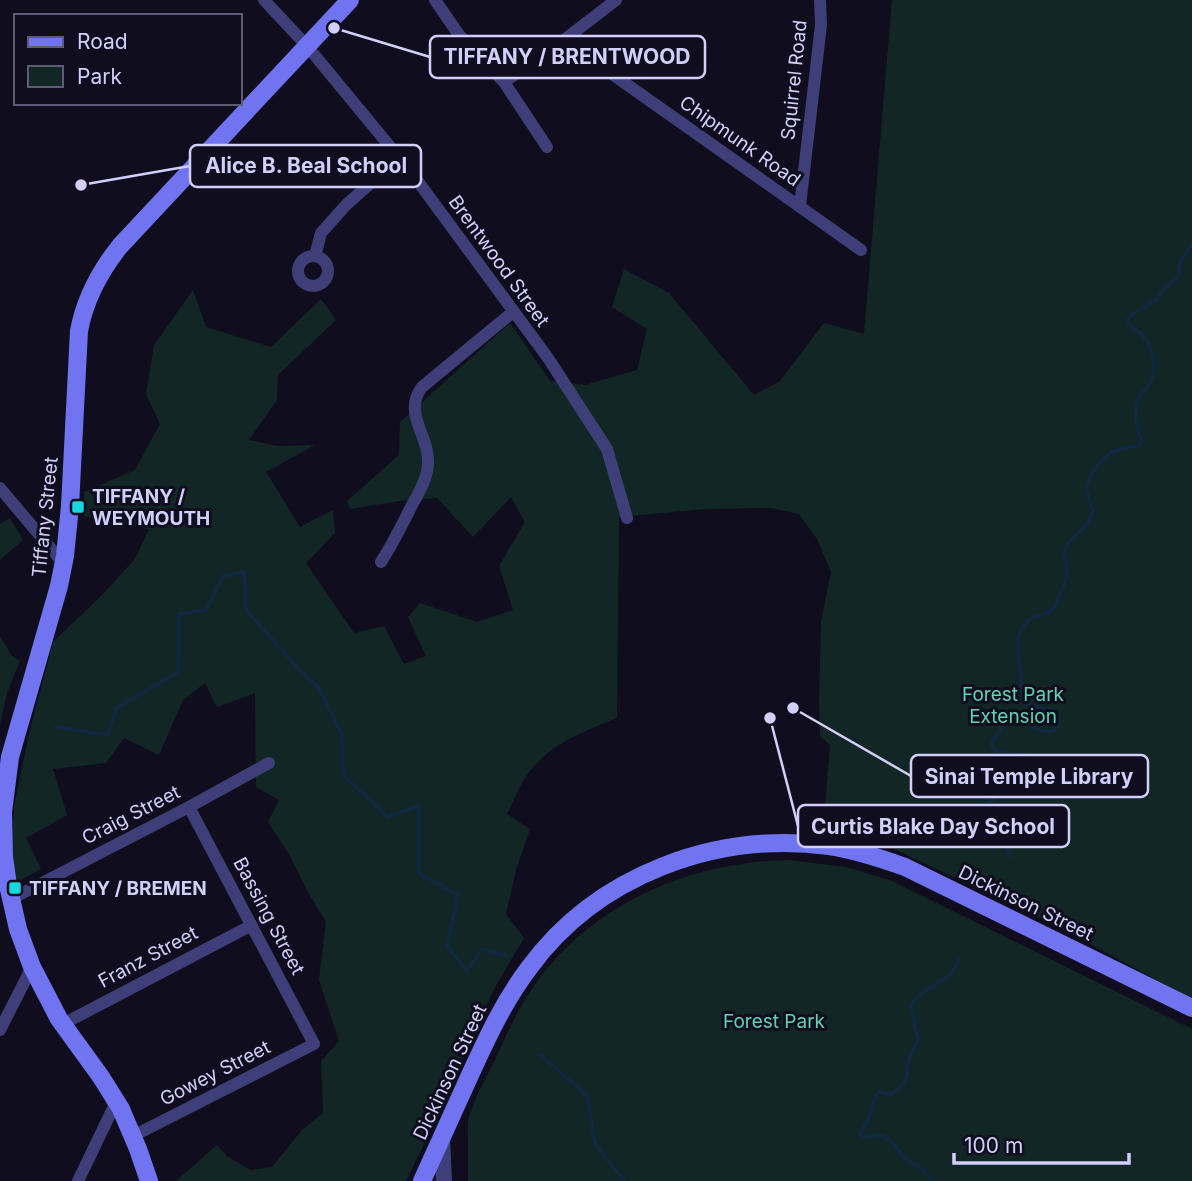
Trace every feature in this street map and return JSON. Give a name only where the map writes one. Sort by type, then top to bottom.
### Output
[{"type":"main road","name":"Tiffany Street","points":[[149,1181],[117,1102],[63,1024],[32,967],[22,943],[11,899],[2,846],[4,799],[10,757],[64,564],[81,324],[94,284],[107,262],[350,0]]},
{"type":"main road","name":"Dickinson Street","points":[[422,1181],[488,1036],[511,994],[548,944],[589,907],[625,884],[681,859],[724,848],[766,843],[800,843],[877,857],[905,867],[1192,1008]]},
{"type":"street","name":"Brentwood Street","points":[[264,0],[307,46],[399,158],[548,358],[607,449],[627,518]]},
{"type":"street","points":[[435,0],[459,35],[505,82],[547,147]]},
{"type":"street","points":[[505,82],[616,0]]},
{"type":"street","name":"Squirrel Road","points":[[800,206],[821,25],[820,0]]},
{"type":"street","name":"Chipmunk Road","points":[[564,40],[861,250]]},
{"type":"street","points":[[315,256],[321,233],[346,205],[399,158]]},
{"type":"street","points":[[381,562],[421,490],[428,469],[427,453],[415,409],[417,394],[513,312]]},
{"type":"street","points":[[0,488],[64,564]]},
{"type":"street","name":"Craig Street","points":[[11,899],[269,763]]},
{"type":"street","name":"Bassing Street","points":[[189,807],[314,1044]]},
{"type":"street","name":"Franz Street","points":[[63,1024],[252,925]]},
{"type":"street","points":[[0,1030],[32,967]]},
{"type":"street","name":"Gowey Street","points":[[133,1136],[314,1044]]},
{"type":"street","points":[[78,1181],[117,1102]]},
{"type":"street","points":[[442,1136],[444,1181]]},
{"type":"green space","name":"Forest Park Extension","points":[[892,0],[1192,0],[1192,999],[1053,924],[892,848],[823,831],[830,745],[820,736],[821,622],[831,572],[817,539],[799,514],[772,508],[705,509],[619,517],[617,718],[566,741],[543,757],[525,778],[507,814],[530,829],[516,870],[506,914],[524,938],[494,989],[406,1181],[176,1181],[217,1145],[227,1156],[250,1170],[272,1167],[302,1130],[323,1113],[321,1061],[339,1041],[319,980],[326,922],[268,822],[279,800],[256,787],[255,693],[217,707],[205,683],[183,700],[159,755],[124,738],[106,763],[53,769],[67,815],[26,838],[41,869],[17,882],[11,857],[14,806],[28,738],[53,642],[135,559],[149,529],[84,516],[84,492],[135,470],[160,424],[146,394],[154,345],[193,290],[206,327],[271,347],[321,299],[336,320],[278,375],[277,400],[249,440],[277,446],[315,445],[266,472],[300,527],[333,510],[335,533],[306,563],[354,633],[384,626],[404,664],[426,656],[408,617],[420,603],[477,622],[513,610],[499,566],[525,522],[511,497],[473,537],[437,498],[350,509],[347,501],[399,455],[400,422],[510,323],[550,381],[585,385],[637,370],[647,329],[612,307],[624,269],[669,293],[754,395],[780,381],[824,323],[864,334]]},
{"type":"green space","points":[[10,518],[23,540],[0,560],[0,524]]},
{"type":"green space","points":[[0,636],[12,656],[20,661],[7,693],[0,724]]},
{"type":"green space","name":"Forest Park","points":[[787,860],[846,867],[892,881],[1192,1029],[1192,1181],[468,1181],[468,1122],[474,1104],[521,1006],[556,959],[583,933],[644,894],[713,869]]},
{"type":"waterway","points":[[1011,856],[1005,845],[1001,819],[984,811],[985,805],[997,797],[1009,782],[1034,778],[1040,774],[1042,768],[1034,758],[996,751],[992,742],[1013,717],[1044,731],[1055,729],[1059,722],[1055,712],[1048,708],[1030,706],[1024,698],[1018,657],[1019,637],[1029,620],[1046,614],[1056,604],[1067,576],[1064,553],[1066,547],[1085,527],[1093,513],[1086,488],[1094,470],[1114,451],[1138,446],[1142,441],[1136,422],[1136,406],[1150,383],[1153,358],[1147,341],[1129,325],[1128,319],[1156,300],[1175,280],[1179,275],[1180,262],[1192,245]]},
{"type":"waterway","points":[[56,727],[108,735],[116,708],[178,672],[179,614],[206,610],[223,576],[244,572],[246,610],[319,688],[342,735],[343,775],[388,817],[419,805],[419,873],[458,895],[447,946],[467,971],[482,949],[507,956]]},
{"type":"waterway","points":[[932,1181],[923,1170],[904,1158],[885,1137],[860,1135],[877,1094],[880,1091],[892,1094],[906,1078],[909,1058],[918,1040],[911,1007],[914,1001],[952,973],[959,959]]},
{"type":"waterway","points":[[541,1055],[587,1096],[595,1144],[624,1181]]},
{"type":"place","name":"TIFFANY / BRENTWOOD","points":[[334,28]]},
{"type":"place","name":"Alice B. Beal School","points":[[81,185]]},
{"type":"place","name":"TIFFANY / WEYMOUTH","points":[[78,507]]},
{"type":"place","name":"Sinai Temple Library","points":[[793,708]]},
{"type":"place","name":"Curtis Blake Day School","points":[[770,718]]},
{"type":"place","name":"TIFFANY / BREMEN","points":[[15,888]]}]
